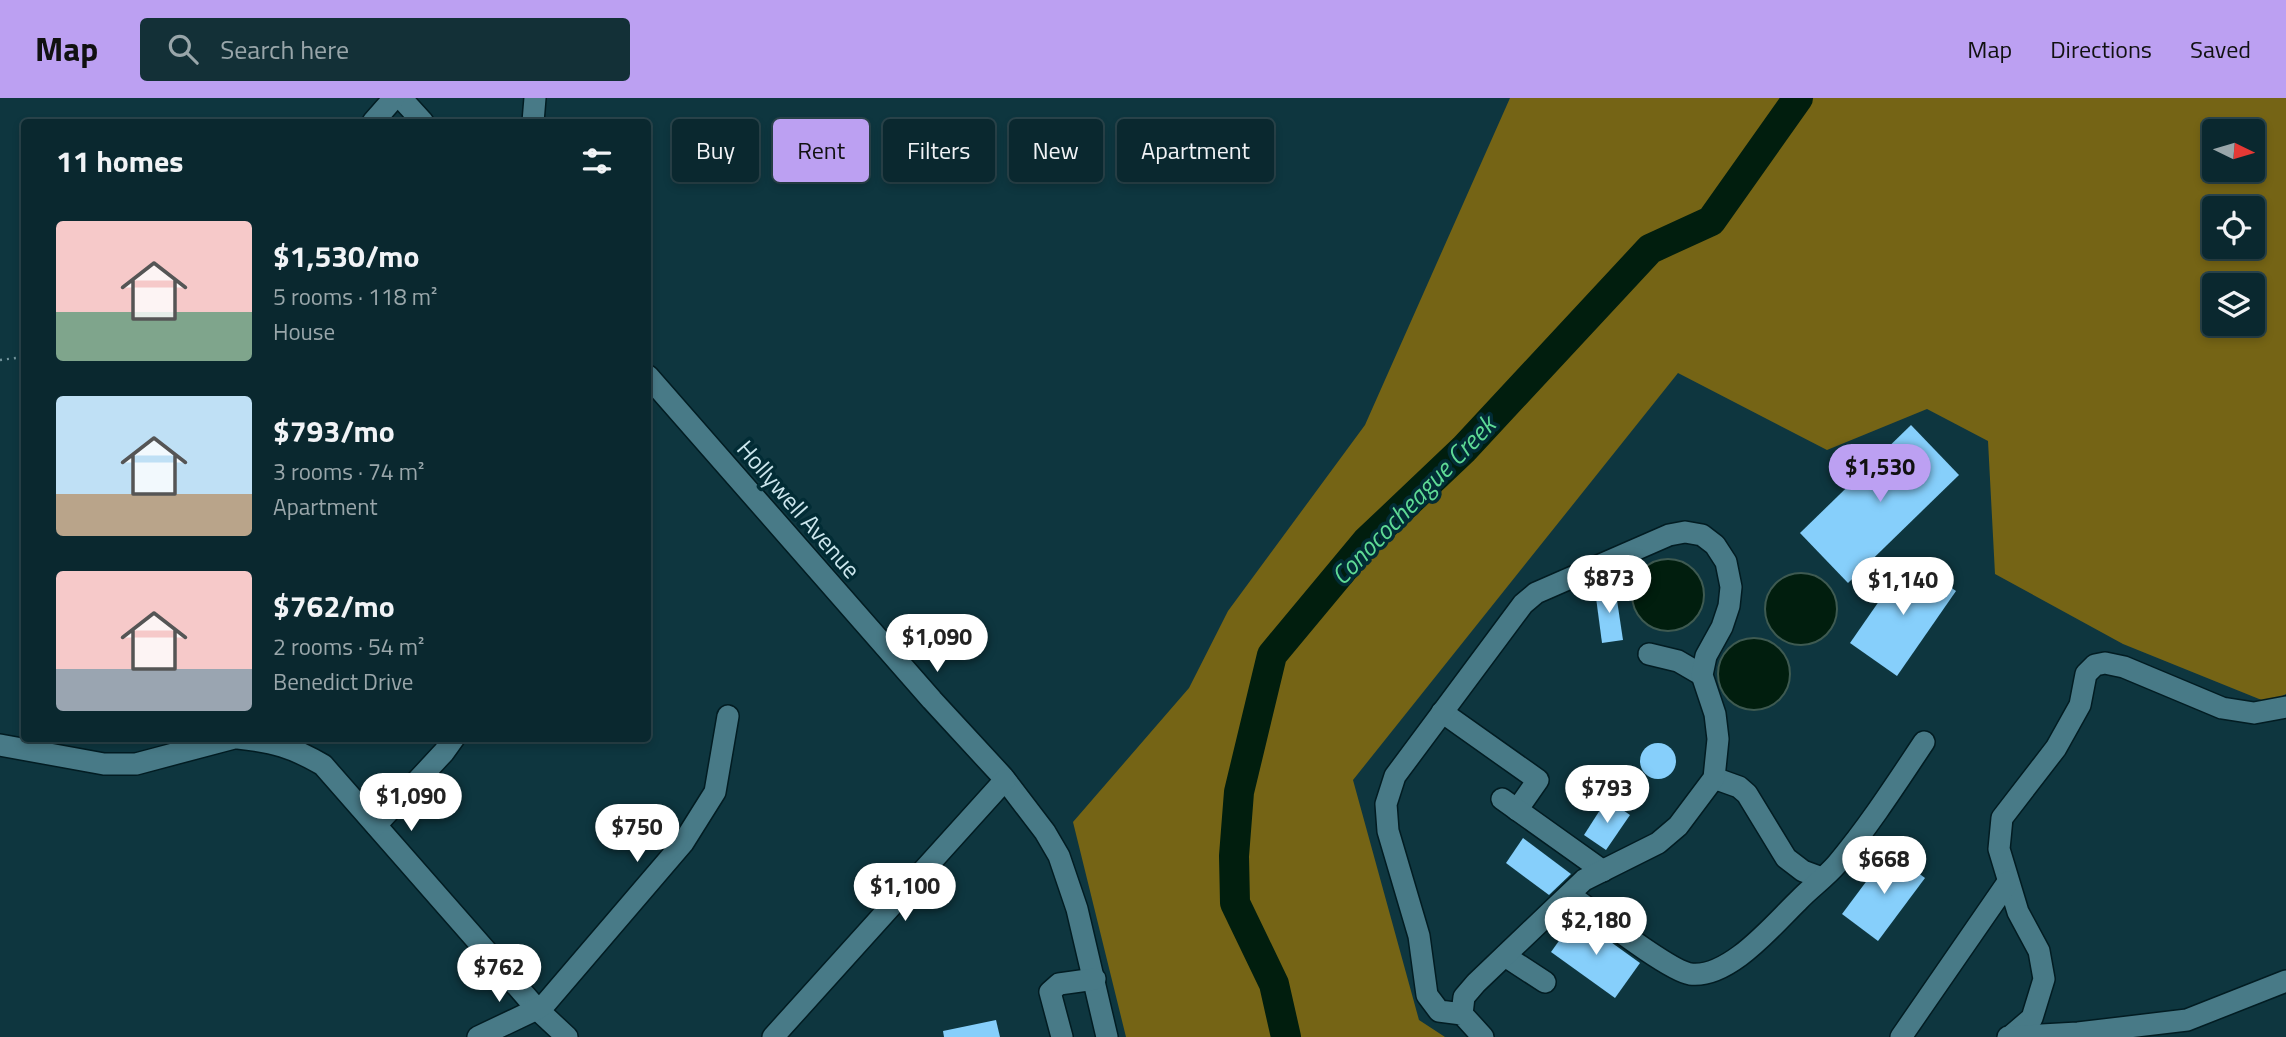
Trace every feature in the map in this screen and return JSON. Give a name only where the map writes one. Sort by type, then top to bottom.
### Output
[{"type":"street","points":[[376,119],[394,98]]},
{"type":"street","points":[[401,98],[420,119]]},
{"type":"street","points":[[533,119],[535,98]]},
{"type":"street","name":"Hollywell Avenue","points":[[651,379],[1005,780],[1045,832],[1059,856],[1077,909],[1107,1037]]},
{"type":"street","points":[[1462,1014],[1464,997],[1476,983],[1584,880],[1658,843],[1678,826],[1714,778],[1718,739],[1715,714],[1702,675],[1706,656],[1729,606],[1731,587],[1726,562],[1715,545],[1702,535],[1685,532],[1669,535],[1536,593],[1522,604],[1395,776],[1387,804],[1388,831],[1419,936],[1427,995],[1439,1011],[1462,1014],[1483,1037]]},
{"type":"street","points":[[1649,654],[1678,661],[1702,675]]},
{"type":"street","points":[[2009,1036],[2032,1018],[2044,979],[2039,951],[2018,912],[1999,849],[2002,818],[2056,748],[2080,705],[2086,674],[2095,665],[2105,663],[2124,667],[2222,708],[2254,713],[2286,707]]},
{"type":"street","points":[[1442,712],[1538,780],[1510,805],[1603,871]]},
{"type":"street","points":[[478,1037],[546,1003],[683,843],[715,792],[728,716]]},
{"type":"street","points":[[0,745],[104,764],[136,764],[221,742]]},
{"type":"street","points":[[269,742],[295,749],[323,765],[537,1009],[567,1037]]},
{"type":"street","points":[[376,825],[451,742]]},
{"type":"street","points":[[1570,895],[1670,966],[1690,974],[1711,972],[1730,962],[1756,942],[1835,867],[1924,743]]},
{"type":"street","points":[[1714,778],[1739,787],[1747,794],[1786,858],[1803,871],[1822,878]]},
{"type":"street","points":[[773,1037],[1005,780]]},
{"type":"street","points":[[1901,1037],[2008,882]]},
{"type":"street","points":[[1505,956],[1545,982]]},
{"type":"street","points":[[1062,1037],[1051,992],[1059,985],[1095,979]]},
{"type":"street","points":[[2009,1036],[2078,1032],[2187,1020],[2286,981]]},
{"type":"path","points":[[0,360],[21,357]]},
{"type":"shaded area","points":[[1510,98],[2286,98],[2286,694],[2269,703],[2123,644],[1995,574],[1988,441],[1927,409],[1827,450],[1678,373],[1353,780],[1419,1020],[1445,1037],[1126,1037],[1073,822],[1189,688],[1228,611],[1365,425]]},
{"type":"shaded area","points":[[1668,559],[1688,565],[1698,575],[1704,595],[1698,615],[1688,625],[1668,631],[1648,625],[1638,615],[1632,595],[1638,575],[1648,565]]},
{"type":"shaded area","points":[[1808,573],[1827,583],[1835,595],[1835,623],[1827,635],[1815,643],[1794,645],[1775,635],[1767,623],[1765,602],[1775,583],[1787,575]]},
{"type":"shaded area","points":[[1754,638],[1774,644],[1784,654],[1790,674],[1784,694],[1774,704],[1754,710],[1734,704],[1724,694],[1718,674],[1724,654],[1734,644]]},
{"type":"building","points":[[1911,425],[1959,475],[1848,583],[1800,533]]},
{"type":"building","points":[[1909,558],[1956,591],[1897,676],[1850,643]]},
{"type":"building","points":[[1615,587],[1623,640],[1602,643],[1595,590]]},
{"type":"building","points":[[1658,743],[1671,748],[1676,761],[1671,774],[1658,779],[1645,774],[1640,761],[1645,748]]},
{"type":"building","points":[[1607,799],[1630,815],[1606,850],[1584,835]]},
{"type":"building","points":[[1523,838],[1571,874],[1549,895],[1506,863]]},
{"type":"building","points":[[1889,851],[1925,878],[1878,941],[1842,914]]},
{"type":"building","points":[[1576,917],[1640,963],[1615,998],[1551,952]]},
{"type":"building","points":[[996,1020],[1000,1037],[944,1037],[943,1031]]},
{"type":"waterway","name":"Conococheague Creek","points":[[1286,1037],[1274,984],[1235,903],[1234,856],[1239,792],[1272,655],[1366,542],[1464,449],[1650,249],[1711,221],[1798,98]]}]
